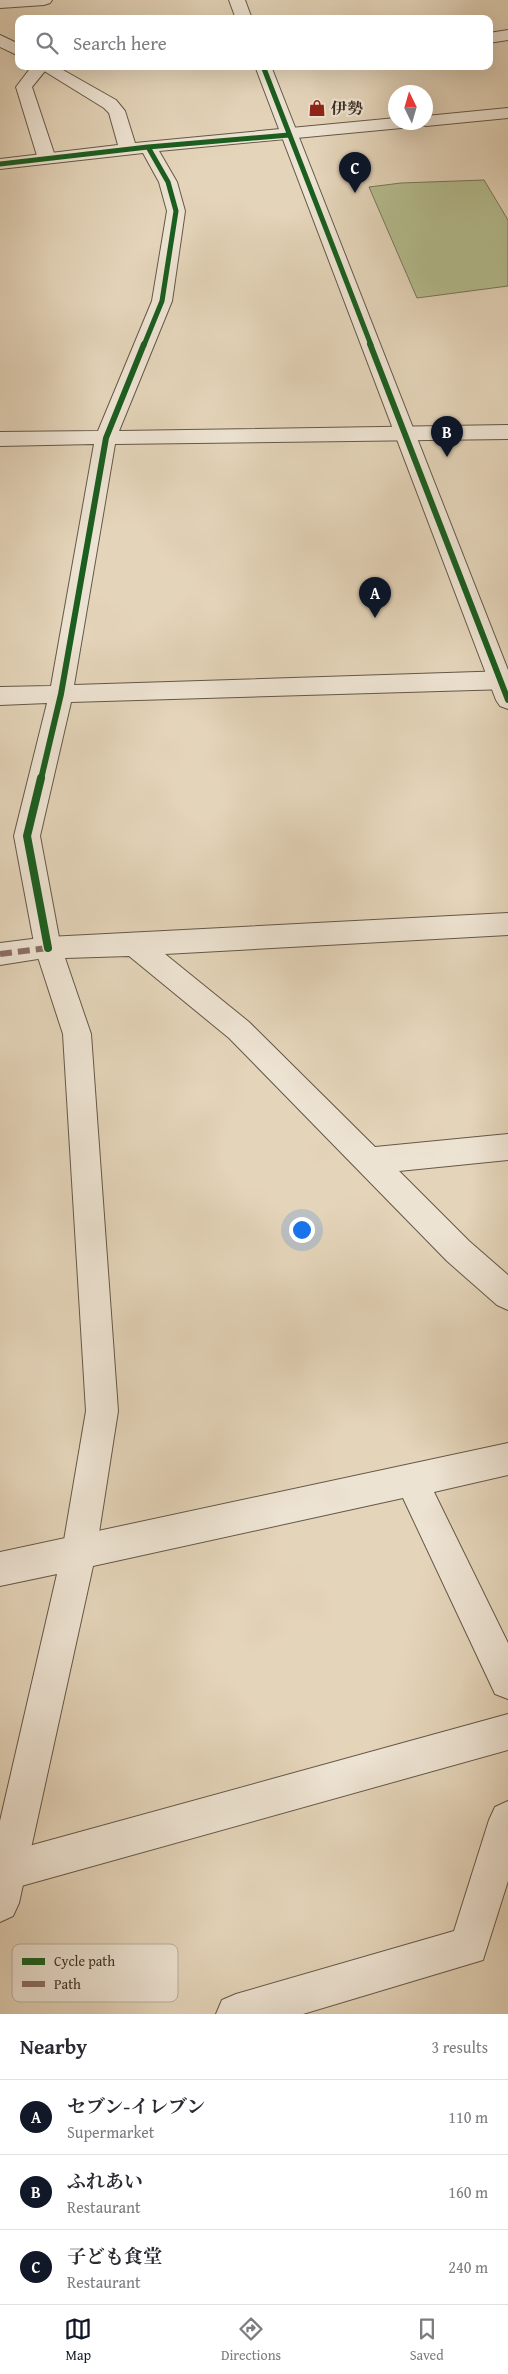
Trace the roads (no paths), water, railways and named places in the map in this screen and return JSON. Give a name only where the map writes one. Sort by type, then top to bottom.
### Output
[{"type":"street","points":[[0,3],[44,0]]},
{"type":"street","points":[[237,0],[243,15]]},
{"type":"street","points":[[493,37],[508,35]]},
{"type":"street","points":[[0,40],[15,49]]},
{"type":"street","points":[[39,70],[24,87],[47,159]]},
{"type":"street","points":[[49,70],[110,104],[117,111],[128,149]]},
{"type":"street","points":[[0,696],[505,687],[265,70]]},
{"type":"street","points":[[433,120],[508,113]]},
{"type":"street","points":[[0,164],[128,149],[388,125]]},
{"type":"street","points":[[148,147],[168,182],[176,211],[162,301],[106,438],[61,694],[27,836],[48,948],[77,1034],[102,1411],[79,1552],[4,1887],[508,1732]]},
{"type":"street","points":[[0,439],[508,432]]},
{"type":"street","points":[[0,954],[48,948],[508,924]]},
{"type":"street","points":[[134,945],[239,1030],[458,1251],[508,1295]]},
{"type":"street","points":[[368,1161],[508,1146]]},
{"type":"street","points":[[0,1569],[412,1482],[508,1459]]},
{"type":"street","points":[[412,1482],[508,1681]]},
{"type":"street","points":[[236,2014],[469,1946],[508,1820]]},
{"type":"place","name":"伊勢","points":[[317,108]]},
{"type":"place","name":"子ども食堂","points":[[355,193]]},
{"type":"place","name":"ふれあい","points":[[447,457]]},
{"type":"place","name":"セブン-イレブン","points":[[375,618]]}]
